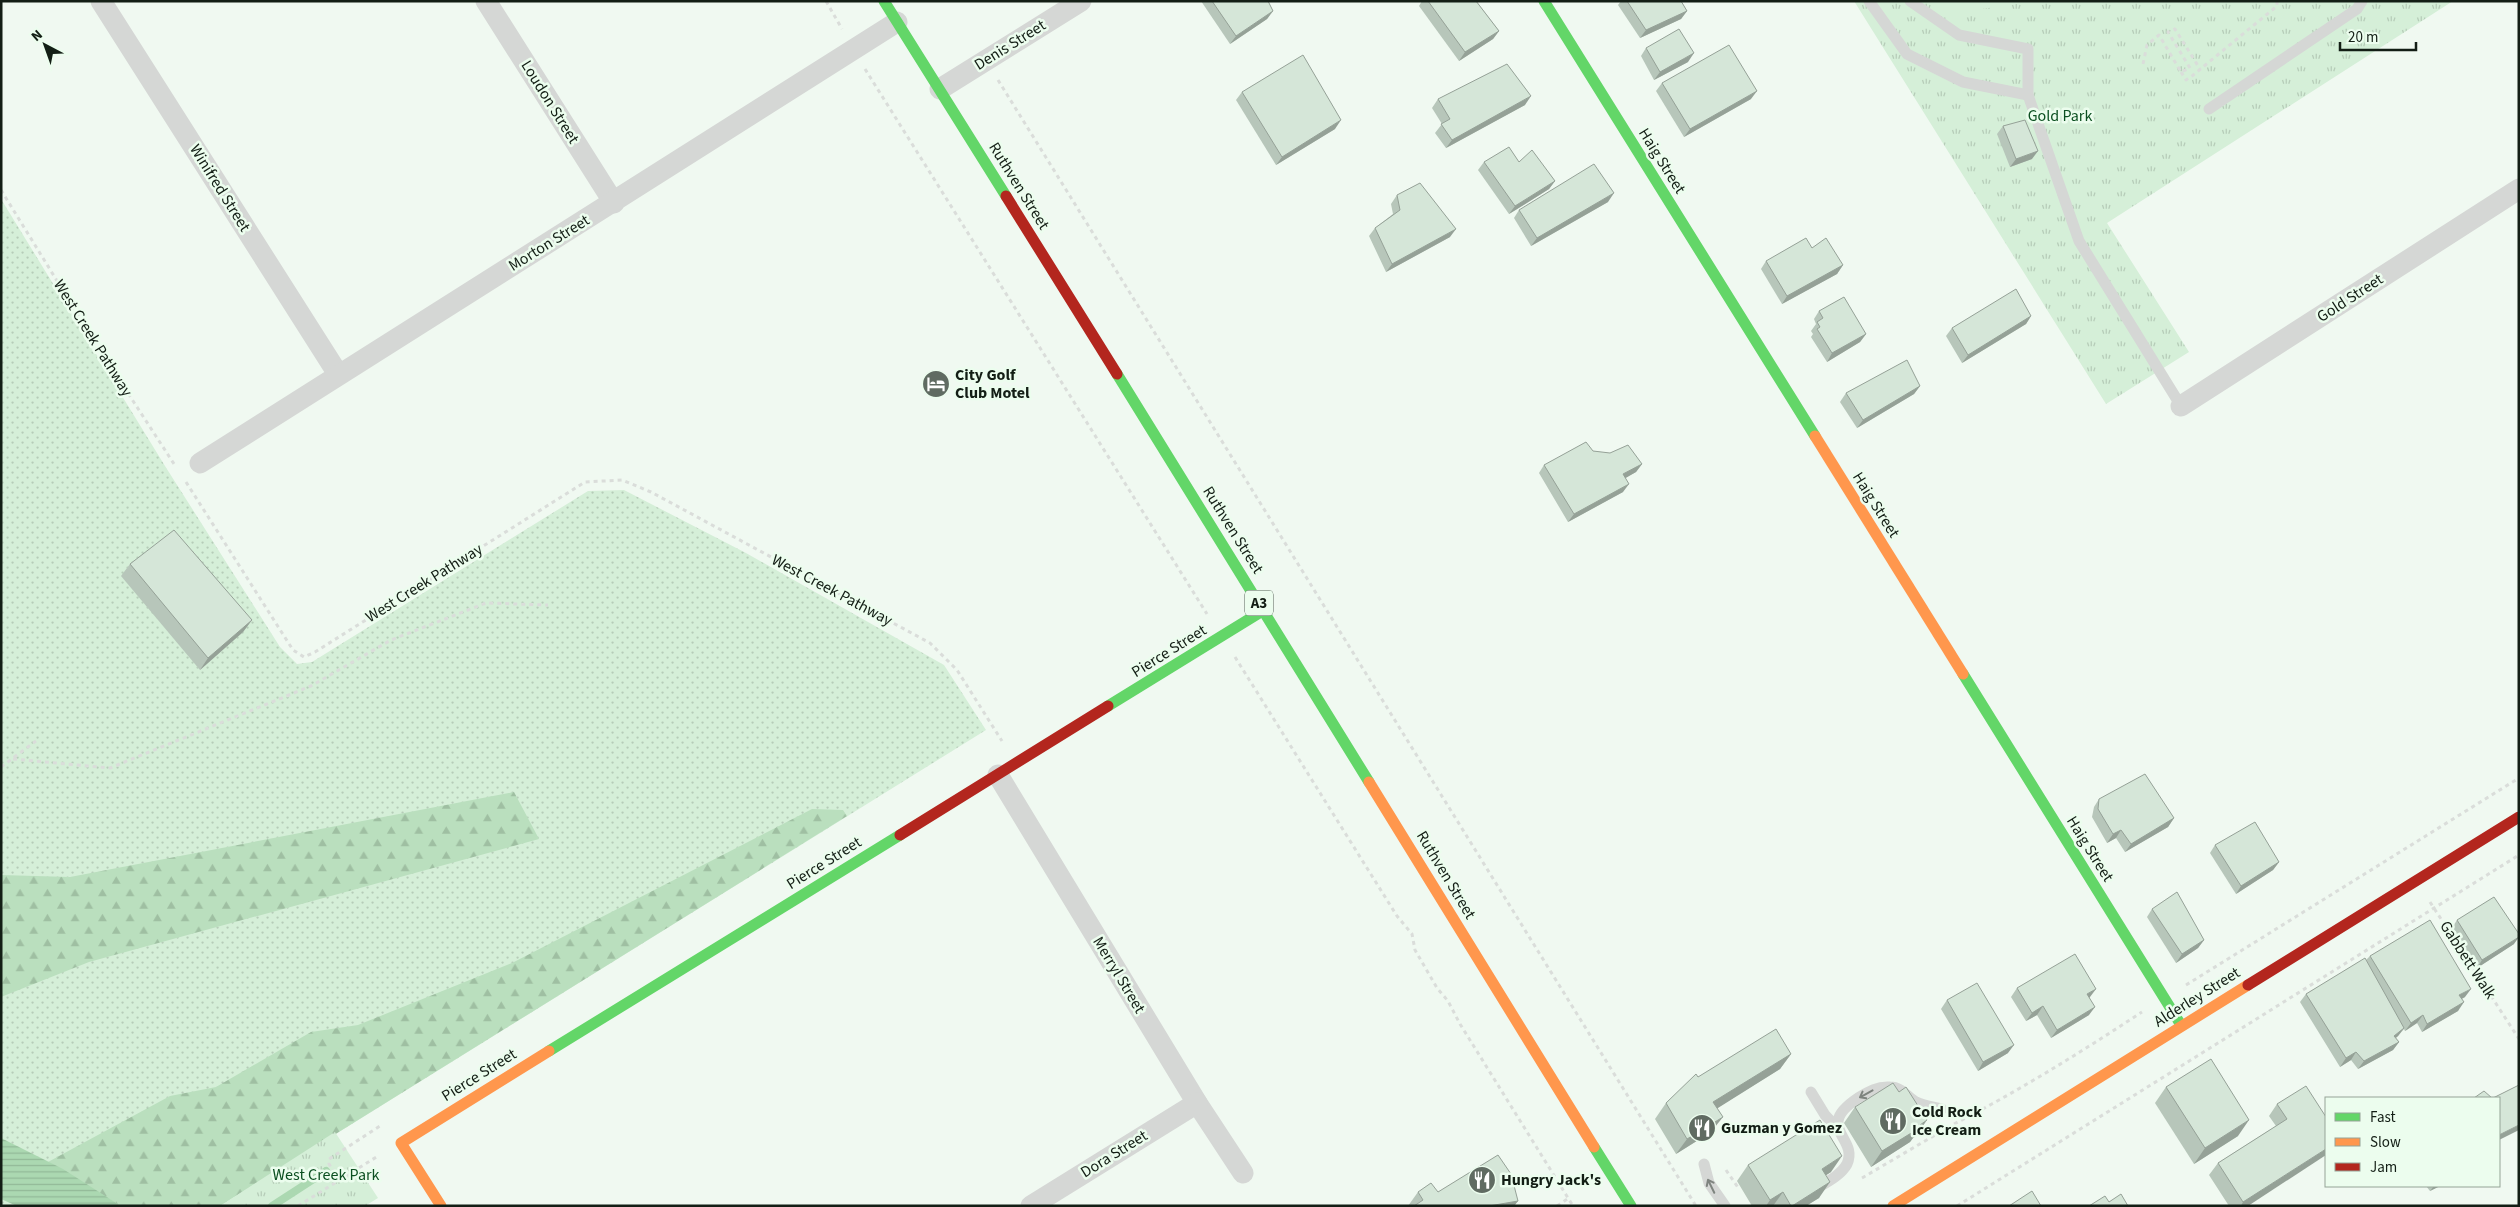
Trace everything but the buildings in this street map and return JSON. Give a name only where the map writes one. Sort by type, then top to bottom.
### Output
[{"type":"main road","name":"Ruthven Street","points":[[884,1],[1264,610],[1568,1108],[1631,1206]]},
{"type":"main road","name":"Haig Street","points":[[1544,1],[2181,1026]]},
{"type":"main road","name":"Pierce Street","points":[[401,1143],[1264,610]]},
{"type":"main road","name":"Alderley Street","points":[[1893,1206],[2519,817]]},
{"type":"main road","points":[[401,1143],[441,1206]]},
{"type":"street","name":"Winifred Street","points":[[102,1],[338,374]]},
{"type":"street","name":"Loudon Street","points":[[486,1],[614,203]]},
{"type":"street","name":"Denis Street","points":[[940,89],[1080,1]]},
{"type":"street","name":"Morton Street","points":[[200,463],[338,374],[614,203],[898,22]]},
{"type":"street","name":"Gold Street","points":[[2181,406],[2519,189]]},
{"type":"street","name":"Merryl Street","points":[[998,775],[1196,1103],[1243,1174]]},
{"type":"street","name":"Dora Street","points":[[1031,1206],[1196,1103]]},
{"type":"lane","points":[[1869,1],[1907,54],[1963,82],[2028,95]]},
{"type":"lane","points":[[1910,1],[1959,35],[2028,49],[2028,95],[2079,241],[2181,406]]},
{"type":"lane","points":[[2209,109],[2357,9],[2362,1]]},
{"type":"lane","points":[[1838,1129],[1838,1116],[1844,1108],[1868,1092],[1881,1087],[1892,1086],[1905,1092],[1916,1102],[1942,1109]]},
{"type":"lane","points":[[1810,1192],[1836,1176],[1847,1163],[1848,1152],[1838,1129],[1825,1116],[1811,1092]]},
{"type":"lane","points":[[1704,1164],[1709,1183],[1725,1206]]},
{"type":"path","points":[[826,1],[836,17]]},
{"type":"path","points":[[2143,64],[2147,45],[2160,36],[2186,80],[2277,6],[2277,1]]},
{"type":"path","points":[[2181,72],[2190,68],[2168,32],[2175,29],[2200,69]]},
{"type":"path","points":[[986,60],[1696,1206]]},
{"type":"path","points":[[864,68],[1206,612]]},
{"type":"path","name":"West Creek Pathway","points":[[1,190],[96,344],[181,474]]},
{"type":"path","name":"West Creek Pathway","points":[[184,480],[293,650],[304,657],[315,652],[585,482],[622,480],[651,492],[930,643],[957,670],[1002,742]]},
{"type":"path","points":[[13,759],[110,768],[311,686],[391,640],[486,603],[548,605]]},
{"type":"path","points":[[1222,637],[1279,724],[1397,916],[1412,934],[1415,950],[1428,973],[1448,1001],[1460,1024],[1573,1206]]},
{"type":"path","points":[[1,767],[36,741]]},
{"type":"path","points":[[1858,1180],[1916,1144],[1992,1105],[2073,1057],[2164,998],[2519,778]]},
{"type":"path","points":[[1957,1206],[2519,855]]},
{"type":"path","name":"Gabbett Walk","points":[[2416,881],[2519,1039]]},
{"type":"path","points":[[298,1206],[401,1143]]},
{"type":"path","points":[[329,1159],[329,1164],[338,1180]]},
{"type":"path","points":[[1723,1165],[1739,1189]]},
{"type":"path","points":[[1557,1206],[1569,1198]]},
{"type":"green space","name":"Gold Park","points":[[1854,1],[2453,1],[2107,223],[2189,352],[2106,404]]},
{"type":"green space","points":[[1945,1],[2037,1],[1975,10],[1950,10]]},
{"type":"green space","points":[[1,199],[165,466],[280,647],[297,664],[312,662],[588,491],[624,490],[746,553],[944,665],[986,730],[220,1206],[1,1206]]},
{"type":"green space","points":[[514,792],[539,839],[89,962],[1,997],[1,875],[70,877]]},
{"type":"green space","points":[[812,809],[843,810],[847,816],[220,1206],[121,1206],[48,1162],[170,1096],[216,1087],[311,1032],[358,1025],[512,963]]},
{"type":"green space","name":"West Creek Park","points":[[335,1132],[378,1198],[365,1206],[220,1206]]},
{"type":"shaded area","points":[[1,1138],[63,1169],[121,1206],[17,1206],[1,1199]]},
{"type":"waterway","points":[[272,1206],[326,1171]]},
{"type":"traffic: fast","points":[[884,1],[1006,196]]},
{"type":"traffic: fast","points":[[1544,1],[1815,436]]},
{"type":"traffic: fast","points":[[1117,374],[1369,782]]},
{"type":"traffic: fast","points":[[1108,706],[1264,610]]},
{"type":"traffic: fast","points":[[1963,674],[2181,1025]]},
{"type":"traffic: fast","points":[[549,1051],[900,835]]},
{"type":"traffic: fast","points":[[1594,1147],[1631,1206]]},
{"type":"traffic: slow","points":[[1815,436],[1963,674]]},
{"type":"traffic: slow","points":[[1369,782],[1594,1147]]},
{"type":"traffic: slow","points":[[1893,1206],[2248,985]]},
{"type":"traffic: slow","points":[[441,1206],[401,1143],[549,1051]]},
{"type":"traffic: jam","points":[[1006,196],[1117,374]]},
{"type":"traffic: jam","points":[[900,835],[1108,706]]},
{"type":"traffic: jam","points":[[2248,985],[2519,817]]},
{"type":"place","name":"City Golf Club Motel","points":[[936,384]]},
{"type":"place","name":"Cold Rock Ice Cream","points":[[1893,1121]]},
{"type":"place","name":"Guzman y Gomez","points":[[1702,1128]]},
{"type":"place","name":"Hungry Jack's","points":[[1482,1180]]}]
